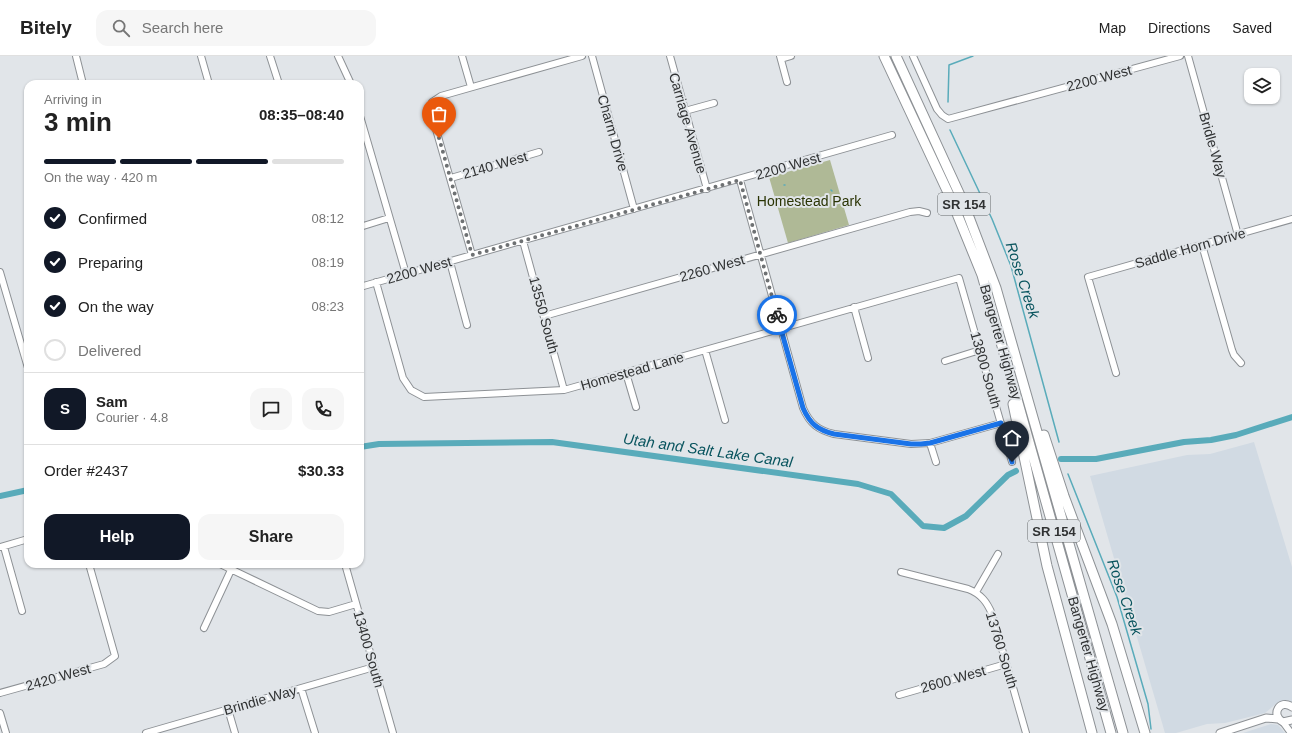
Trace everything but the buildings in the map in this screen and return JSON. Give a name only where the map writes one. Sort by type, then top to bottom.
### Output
[{"type":"highway","name":"Bangerter Highway","points":[[884,56],[958,214],[982,275],[1111,733]]},
{"type":"highway","name":"Bangerter Highway","points":[[896,56],[977,236],[996,288],[1123,733]]},
{"type":"highway","points":[[998,329],[1039,536],[1092,733]]},
{"type":"highway","points":[[1017,358],[1066,502],[1112,624],[1145,733]]},
{"type":"main road","points":[[1220,733],[1266,718],[1283,704],[1292,706]]},
{"type":"main road","points":[[1277,709],[1276,714],[1281,721]]},
{"type":"main road","points":[[1266,718],[1281,721],[1292,721]]},
{"type":"street","points":[[76,56],[82,80]]},
{"type":"street","points":[[201,56],[208,80]]},
{"type":"street","points":[[270,56],[277,80]]},
{"type":"street","points":[[338,56],[349,80]]},
{"type":"street","points":[[462,56],[471,87]]},
{"type":"street","points":[[472,255],[431,112],[432,102],[441,96],[582,56]]},
{"type":"street","name":"Charm Drive","points":[[592,56],[634,209]]},
{"type":"street","name":"Carriage Avenue","points":[[670,56],[707,189]]},
{"type":"street","points":[[787,82],[780,58],[791,56]]},
{"type":"street","name":"2200 West","points":[[913,56],[937,108],[942,115],[948,119],[1180,56]]},
{"type":"street","name":"Bridle Way","points":[[1188,56],[1238,235]]},
{"type":"street","points":[[685,110],[714,103]]},
{"type":"street","points":[[364,130],[406,274]]},
{"type":"street","name":"2200 West","points":[[364,286],[740,180],[892,135]]},
{"type":"street","name":"2140 West","points":[[451,178],[539,152]]},
{"type":"street","points":[[740,180],[803,408],[808,419],[814,426],[822,431],[834,434],[911,444],[930,443],[1001,423]]},
{"type":"street","name":"2260 West","points":[[544,316],[910,212],[919,211],[927,213]]},
{"type":"street","points":[[364,226],[389,218]]},
{"type":"street","name":"Saddle Horn Drive","points":[[1116,373],[1088,277],[1292,219]]},
{"type":"street","name":"13550 South","points":[[523,241],[564,390]]},
{"type":"street","points":[[1202,245],[1232,350],[1234,355],[1241,363]]},
{"type":"street","points":[[450,262],[467,325]]},
{"type":"street","points":[[0,272],[24,354]]},
{"type":"street","name":"Homestead Lane","points":[[376,282],[403,378],[411,390],[424,397],[564,390],[959,278]]},
{"type":"street","name":"13800 South","points":[[959,278],[1012,462]]},
{"type":"street","points":[[854,307],[868,358]]},
{"type":"street","points":[[705,350],[725,420]]},
{"type":"street","points":[[945,361],[980,350]]},
{"type":"street","points":[[626,372],[636,408]]},
{"type":"street","points":[[930,443],[936,462]]},
{"type":"street","points":[[22,611],[2,547],[24,539]]},
{"type":"street","points":[[901,572],[976,592],[998,554]]},
{"type":"street","name":"2420 West","points":[[0,694],[104,664],[115,656],[89,568]]},
{"type":"street","points":[[227,568],[318,611],[329,612],[356,604]]},
{"type":"street","name":"13400 South","points":[[346,568],[393,733]]},
{"type":"street","points":[[204,628],[231,570]]},
{"type":"street","name":"13760 South","points":[[976,592],[989,608],[1026,733]]},
{"type":"street","name":"2600 West","points":[[899,695],[1006,664]]},
{"type":"street","name":"Brindie Way","points":[[146,733],[374,667]]},
{"type":"street","points":[[301,688],[315,733]]},
{"type":"street","points":[[228,709],[235,733]]},
{"type":"street","points":[[0,713],[6,733]]},
{"type":"street","points":[[1281,721],[1291,733]]},
{"type":"street","points":[[1291,733],[1292,721]]},
{"type":"shaded area","points":[[1254,442],[1292,567],[1292,703],[1288,700],[1277,703],[1265,713],[1225,723],[1207,724],[1176,733],[1165,733],[1090,476],[1187,455],[1210,454]]},
{"type":"shaded area","points":[[1271,724],[1278,725],[1285,733],[1243,733]]},
{"type":"green space","name":"Homestead Park","points":[[830,160],[849,225],[788,243],[769,177]]},
{"type":"waterway","name":"Rose Creek","points":[[948,102],[949,65],[973,56]]},
{"type":"waterway","name":"Rose Creek","points":[[950,130],[992,219],[1011,266],[1059,442]]},
{"type":"waterway","name":"Utah and Salt Lake Canal","points":[[1061,459],[1096,459],[1184,442],[1211,440],[1236,435],[1292,417]]},
{"type":"waterway","name":"Utah and Salt Lake Canal","points":[[364,446],[379,444],[552,442],[858,484],[891,494],[923,526],[944,528],[966,516],[1008,475],[1016,471]]},
{"type":"waterway","name":"Rose Creek","points":[[1068,474],[1117,597],[1148,704],[1151,729]]},
{"type":"waterway","name":"Utah and Salt Lake Canal","points":[[0,496],[24,491]]},
{"type":"way so far","points":[[439,138],[472,255],[740,180],[777,315]]},
{"type":"route","points":[[777,315],[803,408],[808,419],[814,426],[822,431],[834,434],[911,444],[930,443],[1001,423],[1012,462]]}]
